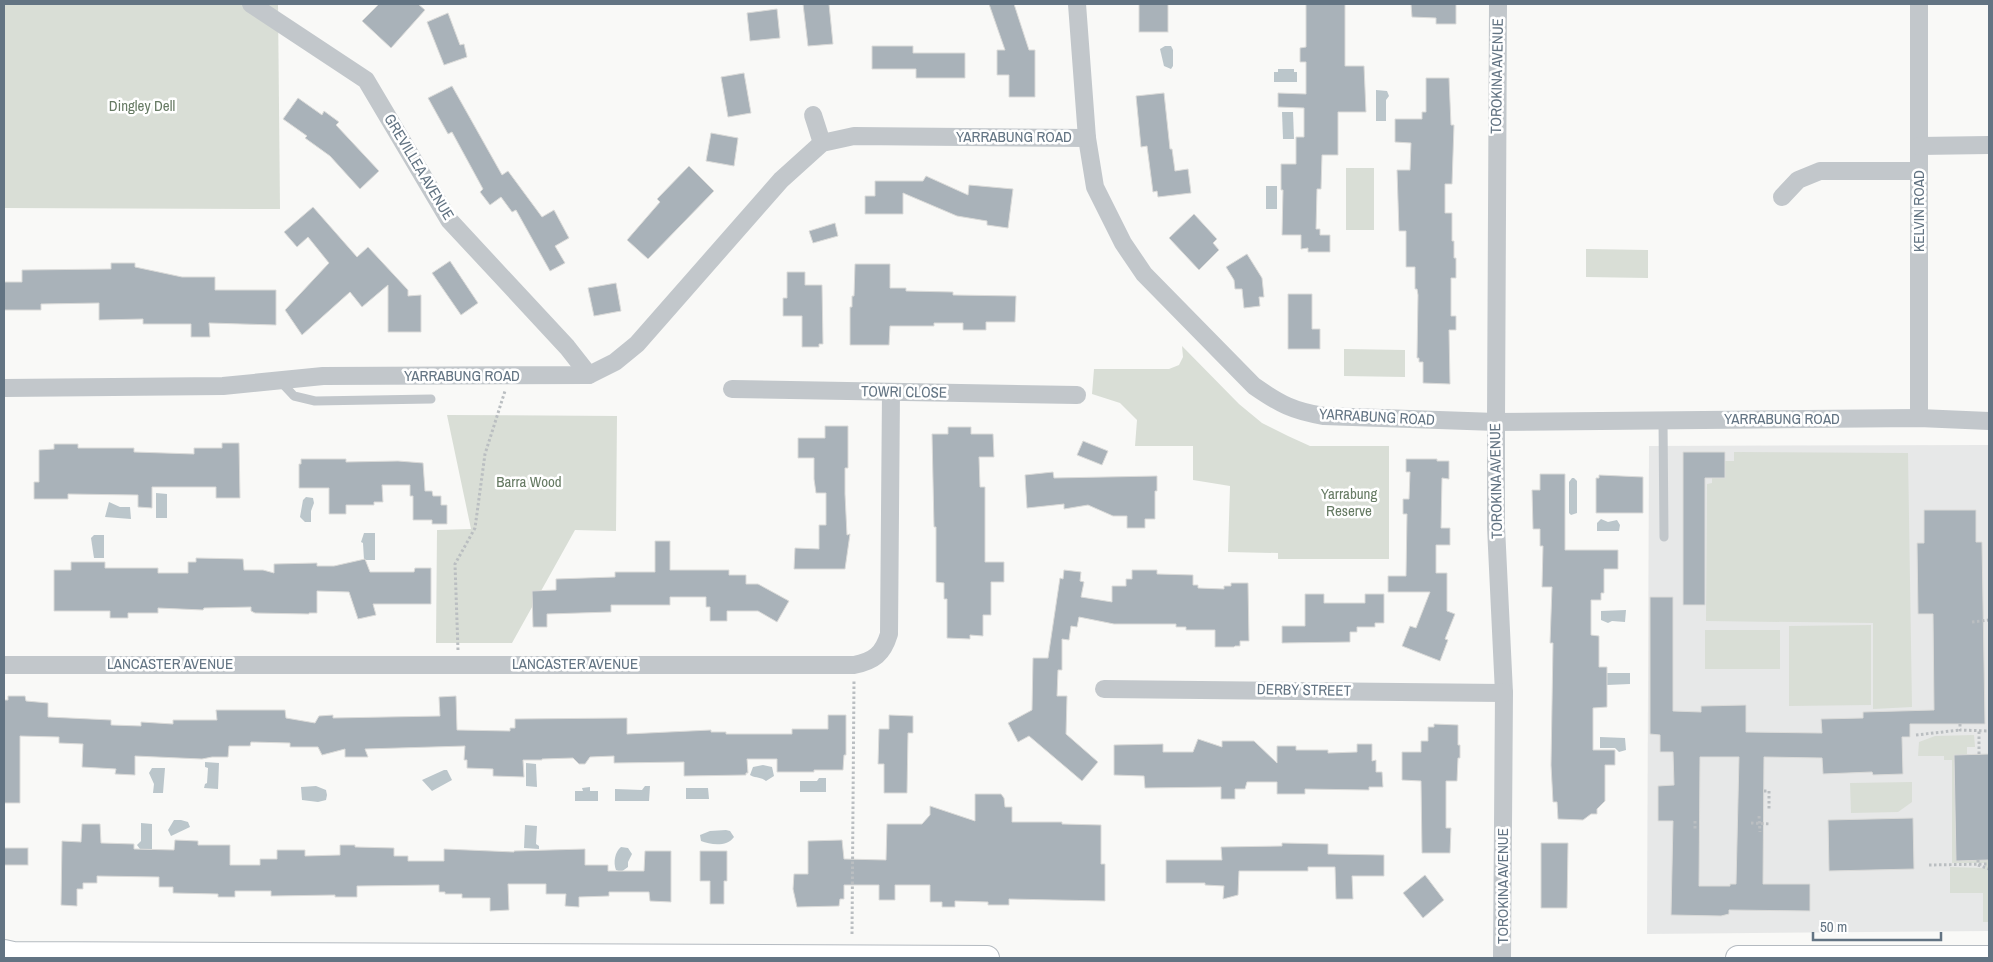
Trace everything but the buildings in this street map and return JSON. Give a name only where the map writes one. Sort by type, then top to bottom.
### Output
[{"type":"main road","points":[[7,955],[987,958]]},
{"type":"main road","points":[[1738,958],[1989,958]]},
{"type":"street","name":"GREVILLEA AVENUE","points":[[251,4],[366,80],[449,220],[567,347],[589,376]]},
{"type":"street","points":[[1077,4],[1087,138]]},
{"type":"street","name":"TOROKINA AVENUE","points":[[1498,4],[1496,527],[1504,693],[1502,958]]},
{"type":"street","name":"KELVIN ROAD","points":[[1919,4],[1920,418]]},
{"type":"street","points":[[813,115],[822,143]]},
{"type":"street","name":"YARRABUNG ROAD","points":[[4,388],[222,386],[323,376],[589,376],[615,362],[637,344],[781,180],[822,143],[854,136],[1087,138],[1095,187],[1124,243],[1144,274],[1254,386],[1275,401],[1298,412],[1324,416],[1496,422],[1920,418],[1989,421]]},
{"type":"street","points":[[1919,146],[1989,145]]},
{"type":"street","points":[[1782,196],[1798,180],[1820,171],[1919,171]]},
{"type":"street","name":"TOWRI CLOSE","points":[[732,389],[1077,395]]},
{"type":"street","name":"LANCASTER AVENUE","points":[[4,665],[854,665],[867,662],[885,647],[888,634],[892,392]]},
{"type":"street","name":"DERBY STREET","points":[[1104,688],[1504,693]]},
{"type":"lane","points":[[278,380],[294,396],[315,400],[431,399]]},
{"type":"lane","points":[[1663,420],[1664,537]]},
{"type":"path","points":[[458,664],[455,564],[476,528],[485,454],[510,376]]},
{"type":"path","points":[[1972,622],[1989,620]]},
{"type":"path","points":[[852,934],[854,665]]},
{"type":"path","points":[[1960,724],[1960,730]]},
{"type":"path","points":[[1916,735],[1960,730],[1989,731]]},
{"type":"path","points":[[1979,730],[1979,754]]},
{"type":"path","points":[[1764,791],[1769,791],[1769,809]]},
{"type":"path","points":[[1759,816],[1760,832]]},
{"type":"path","points":[[1694,821],[1695,830]]},
{"type":"path","points":[[1751,823],[1771,824]]},
{"type":"path","points":[[1978,862],[1989,869]]},
{"type":"path","points":[[1929,864],[1978,862],[1989,864]]},
{"type":"shaded area","points":[[1165,46],[1171,46],[1173,50],[1173,66],[1171,69],[1164,66],[1160,49]]},
{"type":"shaded area","points":[[1278,69],[1294,69],[1294,72],[1297,72],[1297,82],[1274,82],[1274,72],[1278,72]]},
{"type":"shaded area","points":[[1376,90],[1387,91],[1389,96],[1386,100],[1386,121],[1376,121]]},
{"type":"shaded area","points":[[1282,112],[1293,112],[1294,139],[1283,139]]},
{"type":"shaded area","points":[[1266,186],[1277,186],[1277,209],[1266,209]]},
{"type":"shaded area","points":[[1989,445],[1989,931],[1647,934],[1649,446]]},
{"type":"shaded area","points":[[1572,478],[1577,481],[1577,513],[1571,515],[1569,513],[1569,482]]},
{"type":"shaded area","points":[[156,493],[167,494],[167,518],[156,518]]},
{"type":"shaded area","points":[[306,497],[313,498],[314,503],[311,511],[311,522],[305,522],[300,517],[303,500]]},
{"type":"shaded area","points":[[109,502],[120,507],[130,507],[131,519],[105,517]]},
{"type":"shaded area","points":[[1601,519],[1608,522],[1617,520],[1620,525],[1619,531],[1597,531],[1597,523]]},
{"type":"shaded area","points":[[364,533],[375,533],[375,560],[364,560],[363,543],[361,542]]},
{"type":"shaded area","points":[[94,535],[104,535],[104,558],[94,558],[91,538]]},
{"type":"shaded area","points":[[1626,610],[1625,622],[1612,621],[1608,623],[1601,620],[1601,611]]},
{"type":"shaded area","points":[[1607,673],[1630,673],[1630,684],[1607,685]]},
{"type":"shaded area","points":[[1600,737],[1625,738],[1626,750],[1619,752],[1615,748],[1600,748]]},
{"type":"shaded area","points":[[205,762],[219,763],[218,789],[204,788],[207,783],[208,768],[205,767]]},
{"type":"shaded area","points":[[526,763],[536,764],[537,787],[526,786]]},
{"type":"shaded area","points":[[763,765],[772,767],[774,776],[766,781],[750,775],[753,767]]},
{"type":"shaded area","points":[[152,768],[165,768],[163,793],[153,793],[154,784],[149,773]]},
{"type":"shaded area","points":[[447,770],[452,780],[432,791],[422,780]]},
{"type":"shaded area","points":[[819,778],[826,778],[826,792],[800,792],[800,781],[817,781]]},
{"type":"shaded area","points":[[316,786],[326,790],[326,800],[318,802],[302,800],[301,787]]},
{"type":"shaded area","points":[[645,786],[650,786],[649,801],[615,801],[615,789],[642,790]]},
{"type":"shaded area","points":[[590,787],[590,791],[598,791],[598,801],[575,801],[575,791],[583,791],[582,788]]},
{"type":"shaded area","points":[[686,788],[708,788],[709,799],[686,799]]},
{"type":"shaded area","points":[[174,820],[188,822],[190,827],[171,836],[168,830]]},
{"type":"shaded area","points":[[141,823],[152,824],[152,849],[140,849],[137,845],[141,841]]},
{"type":"shaded area","points":[[525,825],[537,826],[536,844],[539,846],[539,849],[524,848]]},
{"type":"shaded area","points":[[710,831],[730,831],[734,837],[723,844],[701,841],[700,835]]},
{"type":"shaded area","points":[[621,847],[628,848],[632,854],[628,867],[621,872],[616,870],[615,861],[616,854]]},
{"type":"green space","name":"Dingley Dell","points":[[4,4],[278,4],[280,209],[4,208]]},
{"type":"green space","points":[[1346,168],[1374,168],[1374,230],[1346,230]]},
{"type":"green space","points":[[1586,249],[1648,250],[1648,278],[1586,277]]},
{"type":"green space","name":"Yarrabung Reserve","points":[[1182,346],[1239,404],[1262,423],[1288,436],[1310,446],[1389,446],[1389,559],[1278,559],[1278,553],[1228,552],[1230,486],[1193,480],[1193,446],[1135,446],[1137,420],[1120,403],[1092,394],[1094,369],[1169,369],[1179,365],[1183,357]]},
{"type":"green space","points":[[1344,349],[1405,350],[1405,377],[1344,376]]},
{"type":"green space","name":"Barra Wood","points":[[447,415],[617,416],[616,531],[575,530],[512,643],[436,643],[437,530],[471,529]]},
{"type":"green space","points":[[1734,452],[1908,453],[1912,707],[1873,709],[1873,623],[1706,621],[1707,484],[1712,483],[1712,461],[1734,461]]},
{"type":"green space","points":[[1871,625],[1871,705],[1789,706],[1789,626]]},
{"type":"green space","points":[[1705,630],[1780,630],[1780,669],[1705,669]]},
{"type":"green space","points":[[1974,735],[1975,747],[1967,747],[1967,755],[1954,755],[1956,860],[1989,860],[1989,922],[1983,922],[1983,893],[1950,893],[1950,867],[1984,868],[1985,863],[1952,863],[1952,760],[1944,760],[1944,756],[1918,756],[1919,742],[1935,736]]},
{"type":"green space","points":[[1912,782],[1912,802],[1898,812],[1851,813],[1850,783]]}]
